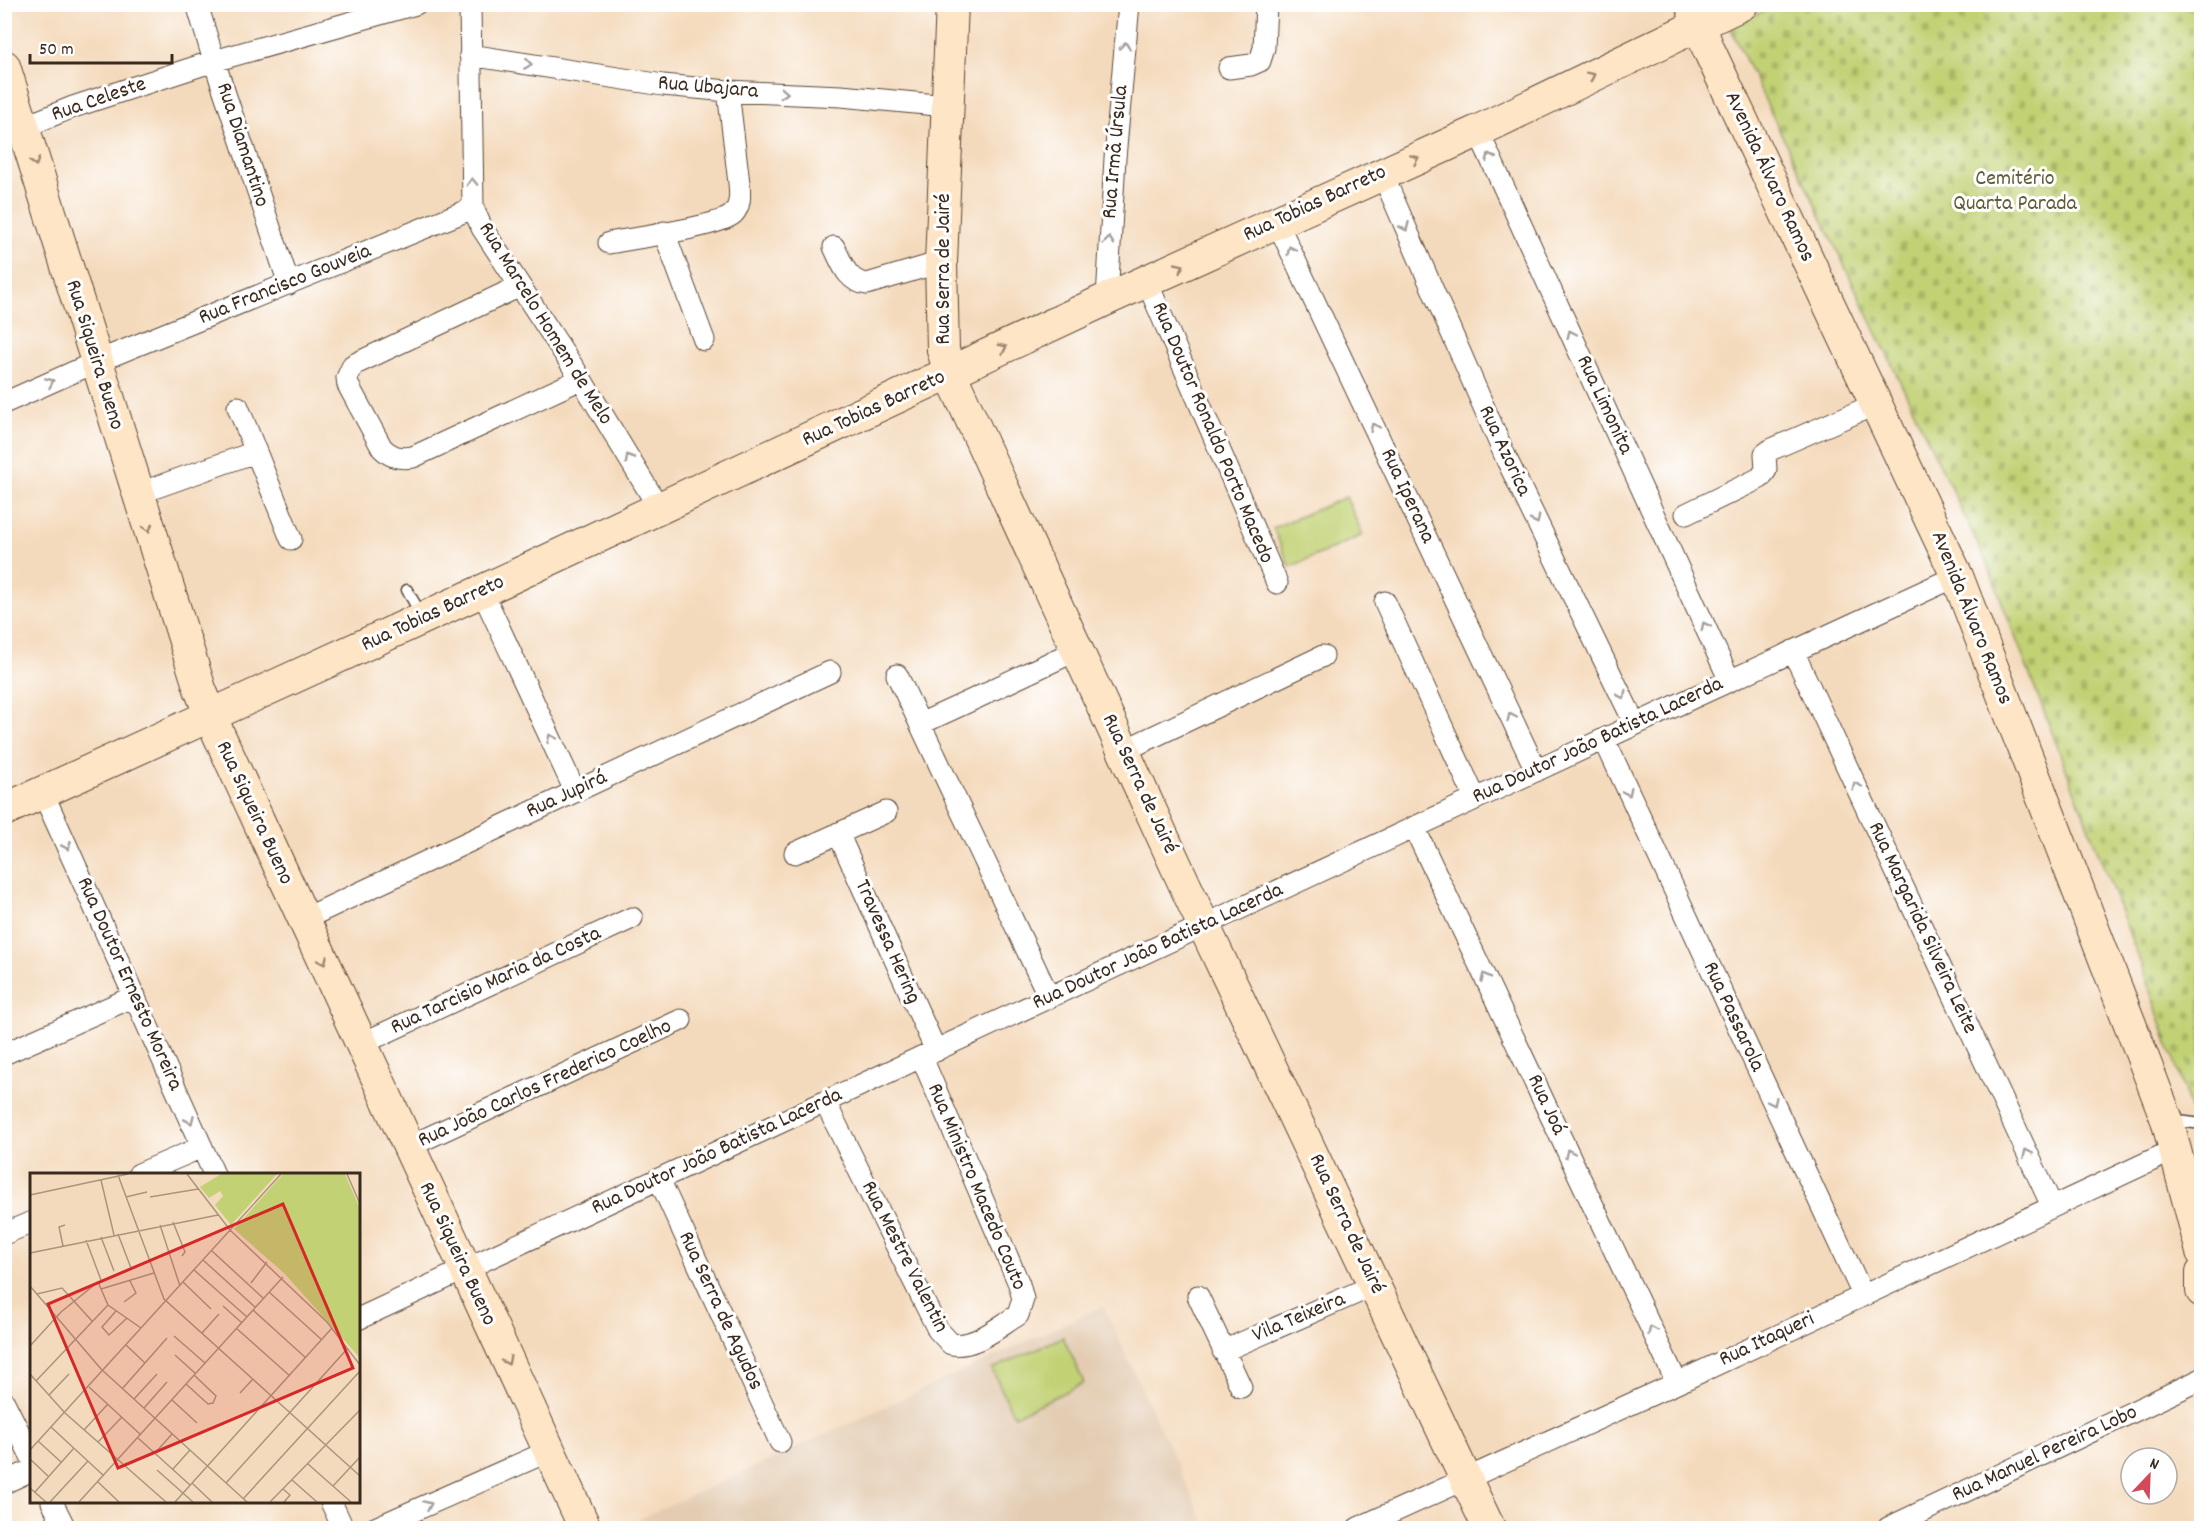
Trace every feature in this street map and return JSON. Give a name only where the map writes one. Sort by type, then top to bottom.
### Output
[{"type":"main road","name":"Rua Serra de Jairé","points":[[952,4],[941,262],[943,350],[950,373],[1204,926],[1376,1285],[1489,1528]]},
{"type":"main road","name":"Rua Tobias Barreto","points":[[4,810],[211,717],[1107,299],[1478,131],[1695,15],[1742,4]]},
{"type":"main road","name":"Avenida Álvaro Ramos","points":[[1695,15],[1957,576],[2167,1120],[2202,1252]]},
{"type":"main road","name":"Rua Siqueira Bueno","points":[[4,66],[14,131],[96,362],[137,495],[211,717],[464,1270],[585,1528]]},
{"type":"main road","points":[[2202,1273],[2202,1291]]},
{"type":"street","name":"Rua Diamantino","points":[[197,4],[289,284]]},
{"type":"street","name":"Rua Celeste","points":[[14,131],[73,107],[214,61],[416,4]]},
{"type":"street","points":[[470,4],[470,55]]},
{"type":"street","name":"Rua Irmã Úrsula","points":[[1107,299],[1115,158],[1129,4]]},
{"type":"street","points":[[1229,68],[1251,65],[1260,61],[1264,48],[1266,4]]},
{"type":"street","name":"Rua Ubajara","points":[[470,55],[663,85],[728,91],[841,96],[947,106]]},
{"type":"street","name":"Rua Marcelo Homem de Melo","points":[[470,55],[473,208],[482,228],[581,379],[659,508]]},
{"type":"street","points":[[609,243],[730,217],[738,206],[739,183],[728,91]]},
{"type":"street","name":"Rua Limonita","points":[[1478,131],[1729,679]]},
{"type":"street","name":"Rua Azorica","points":[[1382,173],[1506,458],[1635,724]]},
{"type":"street","name":"Rua Francisco Gouveia","points":[[4,403],[96,362],[473,208]]},
{"type":"street","name":"Rua Iperana","points":[[1277,222],[1536,770]]},
{"type":"street","points":[[664,232],[704,340]]},
{"type":"street","points":[[834,247],[849,276],[861,284],[941,262]]},
{"type":"street","name":"Rua Doutor Ronaldo Porto Macedo","points":[[1146,282],[1277,583]]},
{"type":"street","points":[[520,286],[353,365],[347,378],[352,394],[382,448],[395,457],[404,458],[419,454],[581,379]]},
{"type":"street","points":[[1686,514],[1760,478],[1766,470],[1765,454],[1770,450],[1876,404]]},
{"type":"street","points":[[238,407],[291,539]]},
{"type":"street","points":[[137,495],[255,452]]},
{"type":"street","name":"Rua Doutor João Batista Lacerda","points":[[360,1318],[1729,679],[1957,576]]},
{"type":"street","points":[[482,591],[576,791]]},
{"type":"street","points":[[1385,602],[1474,798]]},
{"type":"street","points":[[920,724],[1077,650]]},
{"type":"street","name":"Rua Margarida Silveira Leite","points":[[1793,651],[2052,1206]]},
{"type":"street","points":[[1123,751],[1323,656]]},
{"type":"street","name":"Rua Jupirá","points":[[304,919],[830,672]]},
{"type":"street","points":[[897,675],[1049,997]]},
{"type":"street","name":"Rua Passarola","points":[[1604,739],[1863,1295]]},
{"type":"street","name":"Rua Doutor Ernesto Moreira","points":[[43,793],[214,1173]]},
{"type":"street","points":[[795,853],[886,812]]},
{"type":"street","name":"Rua Joá","points":[[1414,827],[1677,1383]]},
{"type":"street","name":"Travessa Hering","points":[[838,833],[929,1054]]},
{"type":"street","name":"Rua Tarcisio Maria da Costa","points":[[361,1044],[632,918]]},
{"type":"street","points":[[4,1054],[135,996]]},
{"type":"street","name":"Rua João Carlos Frederico Coelho","points":[[408,1147],[681,1020]]},
{"type":"street","name":"Rua Ministro Macedo Couto","points":[[929,1054],[1019,1284],[1023,1299],[1018,1315]]},
{"type":"street","name":"Rua Mestre Valentin","points":[[825,1102],[933,1322],[944,1339],[951,1344],[967,1344],[1018,1315]]},
{"type":"street","points":[[141,1173],[202,1147]]},
{"type":"street","name":"Rua Itaqueri","points":[[1358,1528],[1677,1383],[2176,1149]]},
{"type":"street","name":"Rua Serra de Agudos","points":[[659,1179],[780,1442]]},
{"type":"street","points":[[4,1234],[30,1223]]},
{"type":"street","name":"Vila Teixeira","points":[[1224,1351],[1376,1285]]},
{"type":"street","name":"Vila Teixeira","points":[[1198,1296],[1241,1387]]},
{"type":"street","name":"Rua Manuel Pereira Lobo","points":[[1888,1528],[2202,1379]]},
{"type":"street","points":[[4,1402],[30,1454]]},
{"type":"street","points":[[375,1528],[549,1450]]},
{"type":"street","points":[[4,1483],[30,1471]]},
{"type":"street","points":[[52,1503],[65,1528]]},
{"type":"street","points":[[331,1503],[343,1528]]},
{"type":"lane","points":[[408,590],[423,618]]},
{"type":"lane","points":[[2167,1120],[2202,1124]]},
{"type":"shaded area","points":[[1103,1306],[1207,1528],[619,1528],[761,1464]]},
{"type":"green space","name":"Cemitério Quarta Parada","points":[[1778,4],[2201,5],[2201,1139],[2138,956],[1986,561],[1730,27]]},
{"type":"green space","points":[[1346,497],[1363,535],[1290,567],[1273,528]]},
{"type":"green space","points":[[1063,1337],[1084,1383],[1014,1416],[992,1369]]}]
